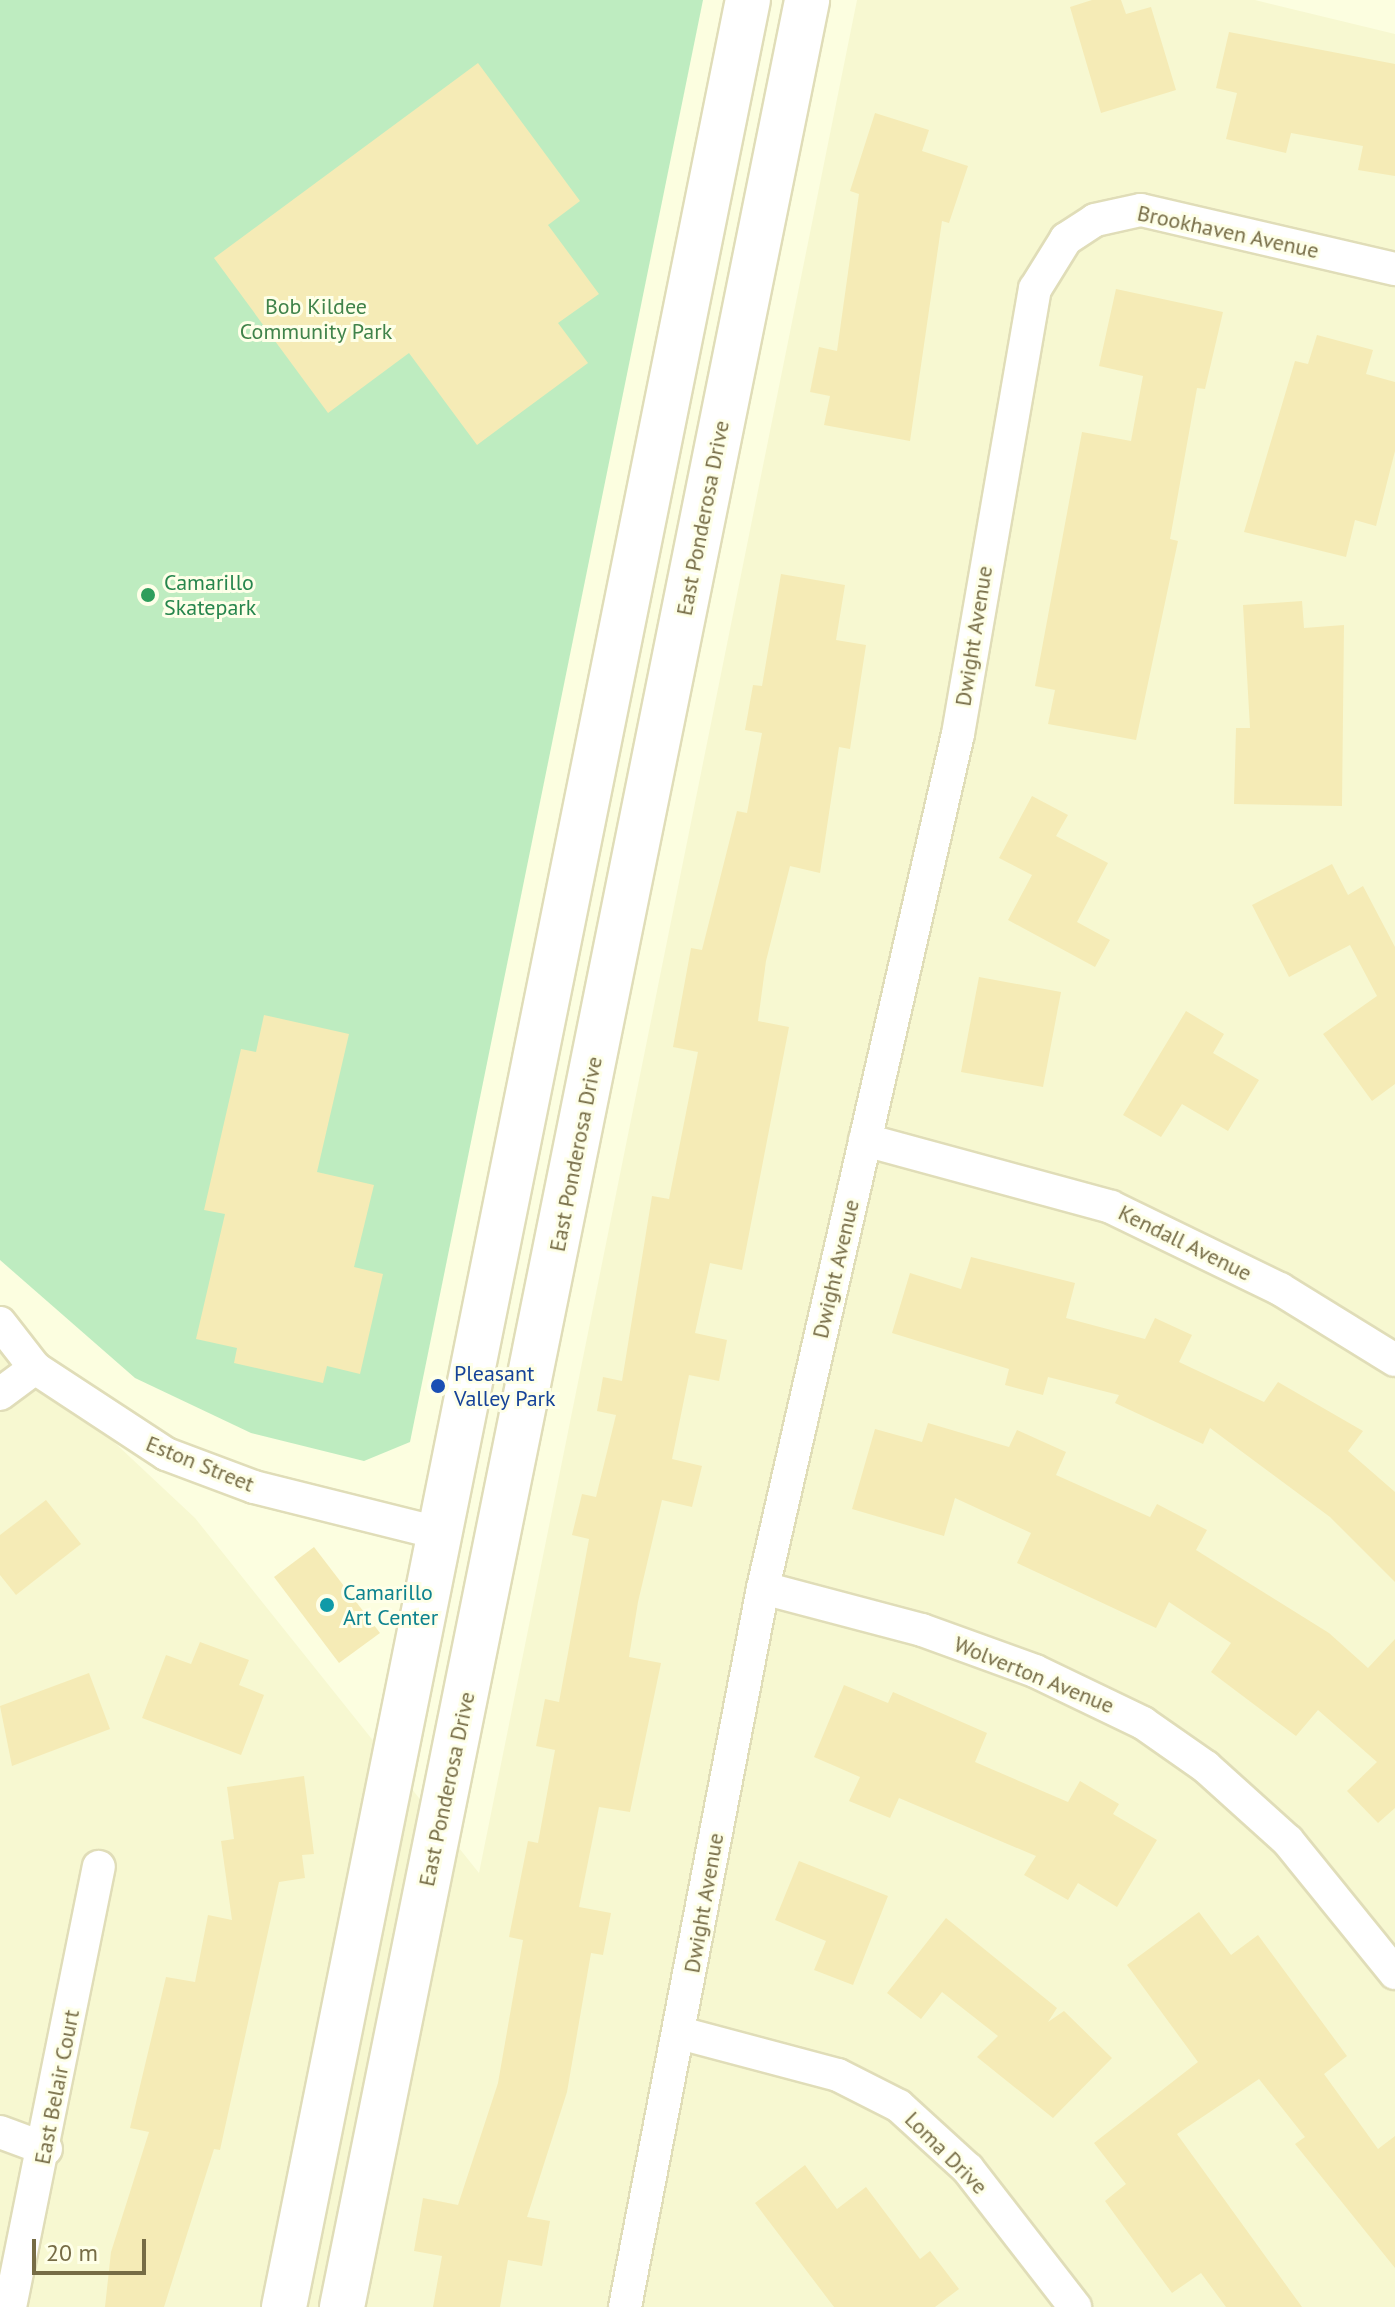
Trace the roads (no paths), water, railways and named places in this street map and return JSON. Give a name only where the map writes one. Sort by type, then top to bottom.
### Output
[{"type":"main road","points":[[284,2307],[748,0]]},
{"type":"main road","name":"East Ponderosa Drive","points":[[342,2307],[807,0]]},
{"type":"main road","points":[[439,1533],[497,1547]]},
{"type":"street","name":"Brookhaven Avenue","points":[[1066,239],[1095,220],[1141,210],[1395,269]]},
{"type":"street","name":"Dwight Avenue","points":[[625,2307],[763,1588],[958,734],[1035,289],[1066,239]]},
{"type":"street","name":"Kendall Avenue","points":[[865,1140],[1111,1207],[1280,1289],[1395,1360]]},
{"type":"street","name":"Eston Street","points":[[0,1323],[35,1368],[166,1454],[254,1487],[439,1533]]},
{"type":"street","points":[[0,1394],[35,1368]]},
{"type":"street","name":"Wolverton Avenue","points":[[763,1588],[936,1635],[1035,1671],[1143,1723],[1206,1767],[1288,1841],[1395,1973]]},
{"type":"street","name":"East Belair Court","points":[[10,2307],[46,2149],[99,1867]]},
{"type":"street","name":"Loma Drive","points":[[680,2033],[838,2075],[899,2106],[968,2169],[1075,2307]]},
{"type":"street","points":[[0,2132],[46,2149]]},
{"type":"place","name":"Camarillo Skatepark","points":[[148,595]]},
{"type":"place","name":"Pleasant Valley Park","points":[[438,1386]]},
{"type":"place","name":"Camarillo Art Center","points":[[327,1605]]},
{"type":"park label","name":"Bob Kildee Community Park","points":[[316,318]]}]
